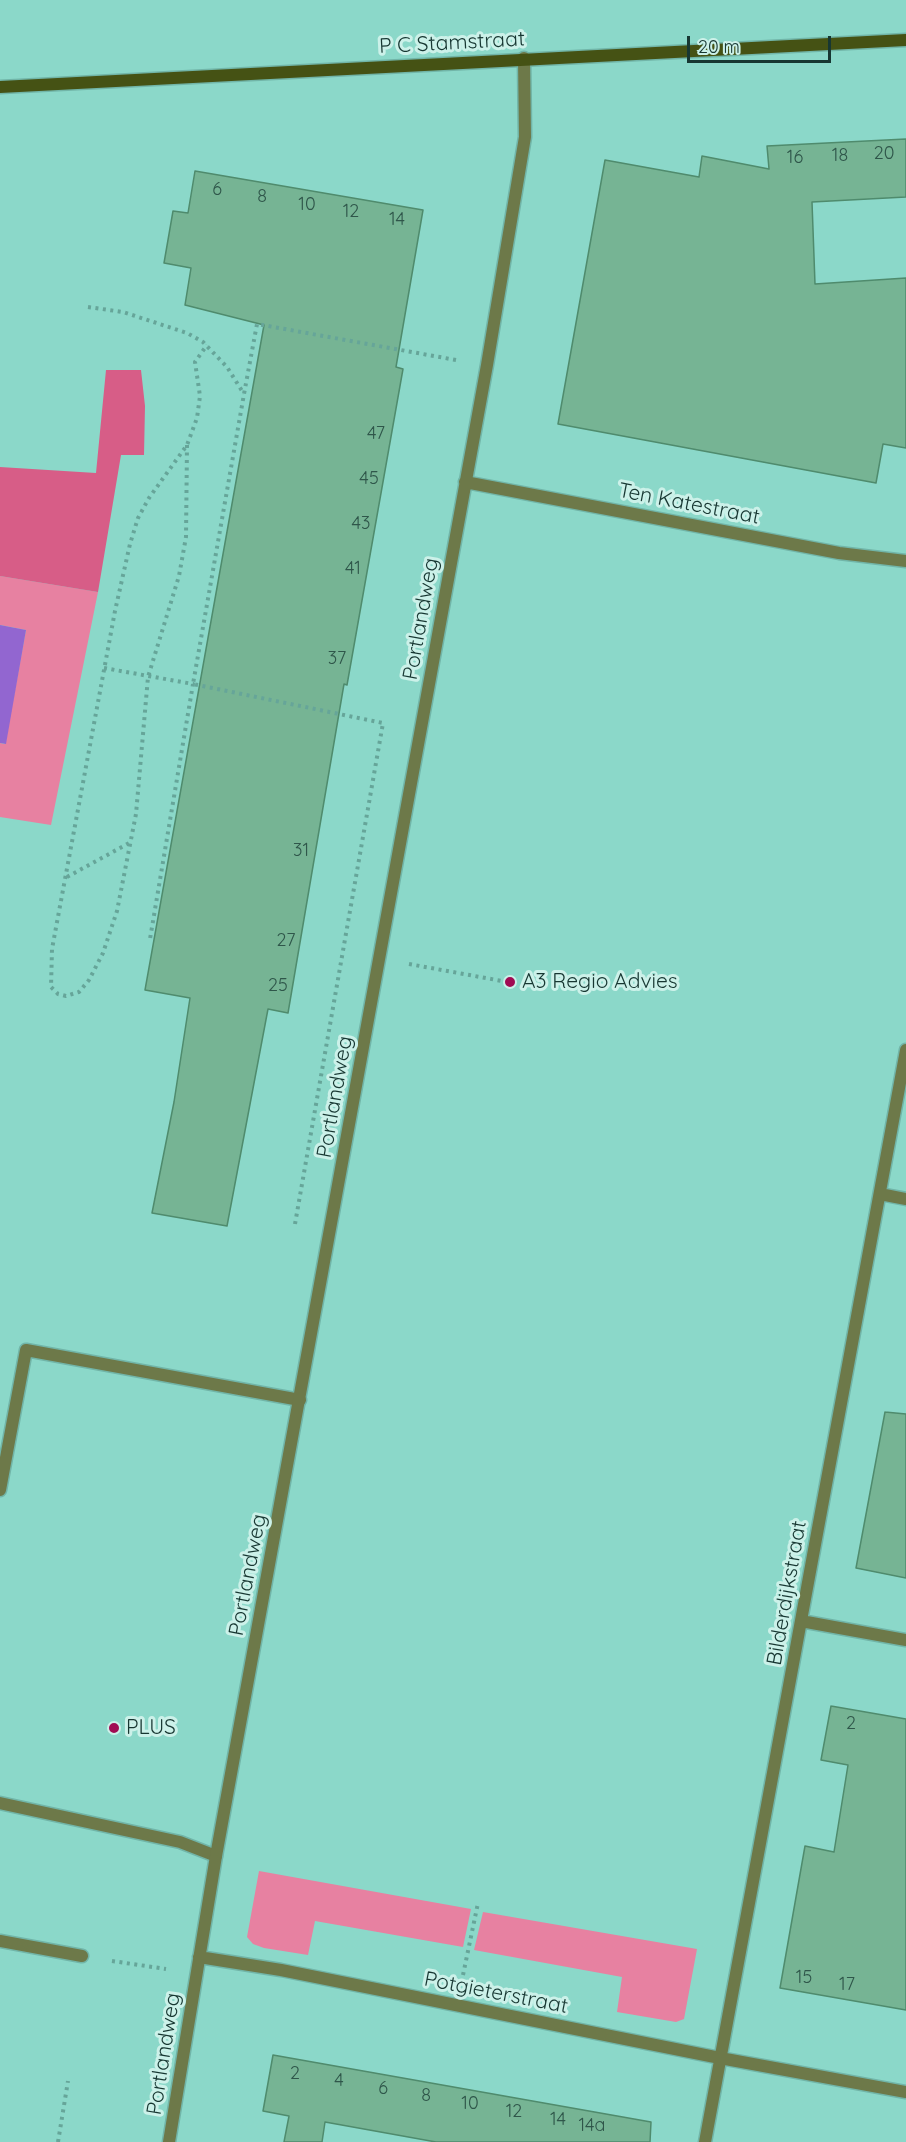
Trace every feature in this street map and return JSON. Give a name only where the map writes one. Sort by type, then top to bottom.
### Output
[{"type":"street","name":"P C Stamstraat","points":[[0,87],[524,58],[906,40]]},
{"type":"street","name":"Portlandweg","points":[[169,2142],[216,1856],[487,365],[525,137],[524,58]]},
{"type":"street","name":"Ten Katestraat","points":[[465,482],[839,553],[906,561]]},
{"type":"street","name":"Bilderdijkstraat","points":[[705,2142],[906,1050]]},
{"type":"street","points":[[880,1194],[906,1199]]},
{"type":"street","points":[[0,1490],[26,1350],[300,1400]]},
{"type":"street","points":[[801,1621],[906,1640]]},
{"type":"street","points":[[0,1803],[180,1842],[216,1856]]},
{"type":"street","points":[[0,1941],[82,1956]]},
{"type":"street","name":"Potgieterstraat","points":[[199,1958],[281,1970],[720,2058],[906,2091]]},
{"type":"path","points":[[88,308],[123,312],[187,333],[207,345],[227,368],[244,394]]},
{"type":"path","points":[[150,939],[257,324],[487,365]]},
{"type":"path","points":[[187,445],[186,537],[179,576],[148,677],[131,842],[117,911],[103,953],[89,980],[79,993],[66,996],[58,994],[51,987],[52,949],[128,550],[138,518],[149,498],[187,445],[197,418],[200,396],[195,362],[207,345]]},
{"type":"path","points":[[104,668],[383,723],[295,1225]]},
{"type":"path","points":[[67,878],[131,842]]},
{"type":"path","points":[[379,959],[502,981]]},
{"type":"path","points":[[457,2005],[478,1903]]},
{"type":"path","points":[[82,1956],[177,1971],[199,1958]]},
{"type":"path","points":[[58,2142],[68,2081]]},
{"type":"shaded area","points":[[106,370],[141,370],[145,406],[144,455],[121,455],[98,592],[0,576],[0,467],[96,473]]},
{"type":"shaded area","points":[[0,576],[98,592],[51,825],[0,817],[0,743],[5,744],[26,630],[0,625]]},
{"type":"shaded area","points":[[0,625],[26,630],[6,744],[0,743]]},
{"type":"shaded area","points":[[259,1871],[471,1909],[463,1947],[315,1921],[308,1955],[253,1944],[247,1937]]},
{"type":"shaded area","points":[[483,1912],[697,1949],[684,2019],[676,2022],[617,2012],[622,1977],[474,1950]]},
{"type":"building","points":[[906,139],[906,197],[812,202],[815,284],[906,278],[906,448],[883,444],[876,483],[558,424],[605,160],[699,177],[702,156],[769,169],[767,146]]},
{"type":"building","points":[[195,171],[423,210],[396,367],[403,369],[347,685],[344,684],[288,1013],[268,1009],[227,1226],[152,1213],[174,1102],[190,998],[145,990],[264,325],[185,305],[191,268],[164,263],[173,211],[188,213]]},
{"type":"building","points":[[885,1412],[906,1414],[906,1578],[856,1568]]},
{"type":"building","points":[[831,1706],[906,1719],[906,2010],[780,1988],[805,1846],[834,1852],[848,1765],[821,1760]]},
{"type":"building","points":[[273,2055],[651,2122],[650,2142],[436,2142],[325,2122],[322,2142],[284,2142],[289,2116],[263,2111]]},
{"type":"place","name":"A3 Regio Advies","points":[[510,982]]},
{"type":"place","name":"PLUS","points":[[114,1728]]}]
